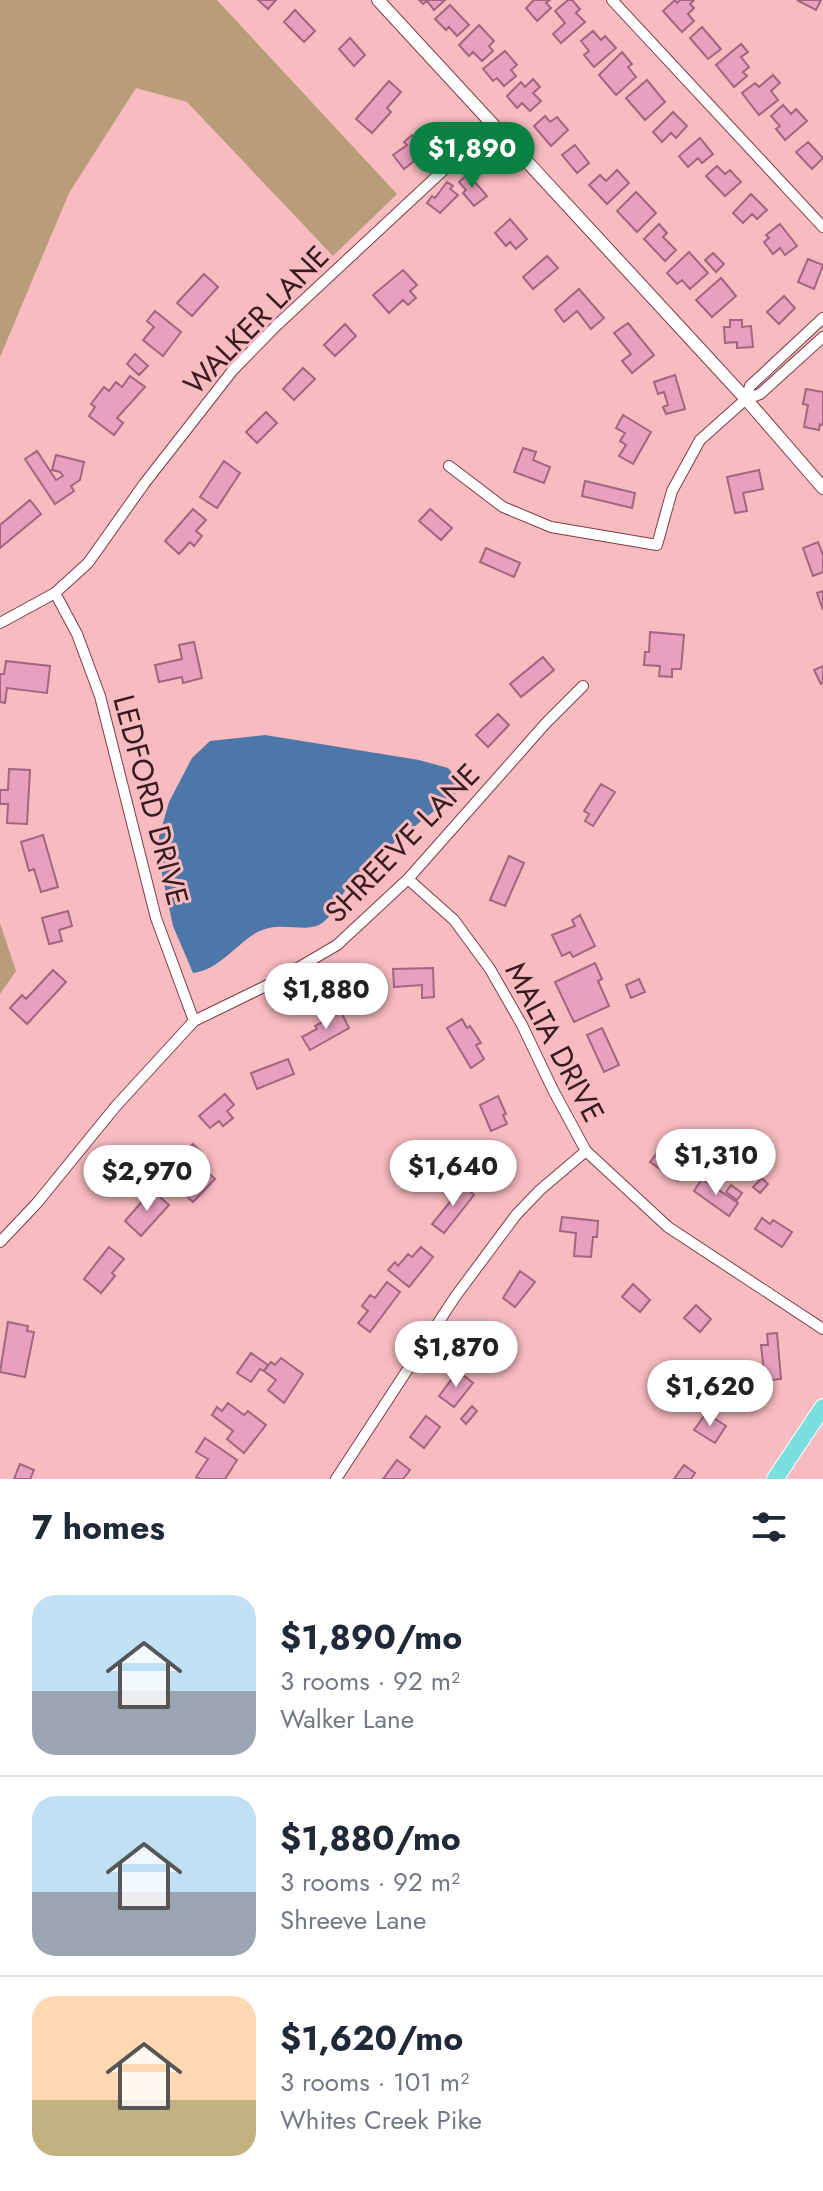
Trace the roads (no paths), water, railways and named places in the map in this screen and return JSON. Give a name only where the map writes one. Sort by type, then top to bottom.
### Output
[{"type":"main road","points":[[775,1479],[823,1407]]},
{"type":"street","points":[[378,0],[746,399],[823,488]]},
{"type":"street","points":[[612,0],[823,227]]},
{"type":"street","name":"WALKER LANE","points":[[0,623],[55,593],[88,563],[144,484],[233,370],[277,325],[493,124]]},
{"type":"street","points":[[746,399],[750,386],[823,318]]},
{"type":"street","points":[[449,466],[503,507],[551,527],[657,545],[672,491],[700,440],[746,399],[760,394],[823,337]]},
{"type":"street","name":"LEDFORD DRIVE","points":[[55,593],[77,634],[100,696],[156,918],[194,1021]]},
{"type":"street","name":"SHREEVE LANE","points":[[0,1242],[37,1203],[116,1106],[194,1021],[337,945],[408,879],[546,723],[583,686]]},
{"type":"street","name":"MALTA DRIVE","points":[[408,879],[454,920],[490,969],[586,1151],[668,1227],[823,1329]]},
{"type":"street","points":[[336,1479],[455,1297],[516,1215],[586,1151]]},
{"type":"water","points":[[265,735],[419,760],[448,768],[464,786],[372,862],[319,925],[263,930],[218,963],[193,973],[173,926],[162,875],[159,837],[169,802],[192,758],[210,741]]}]
